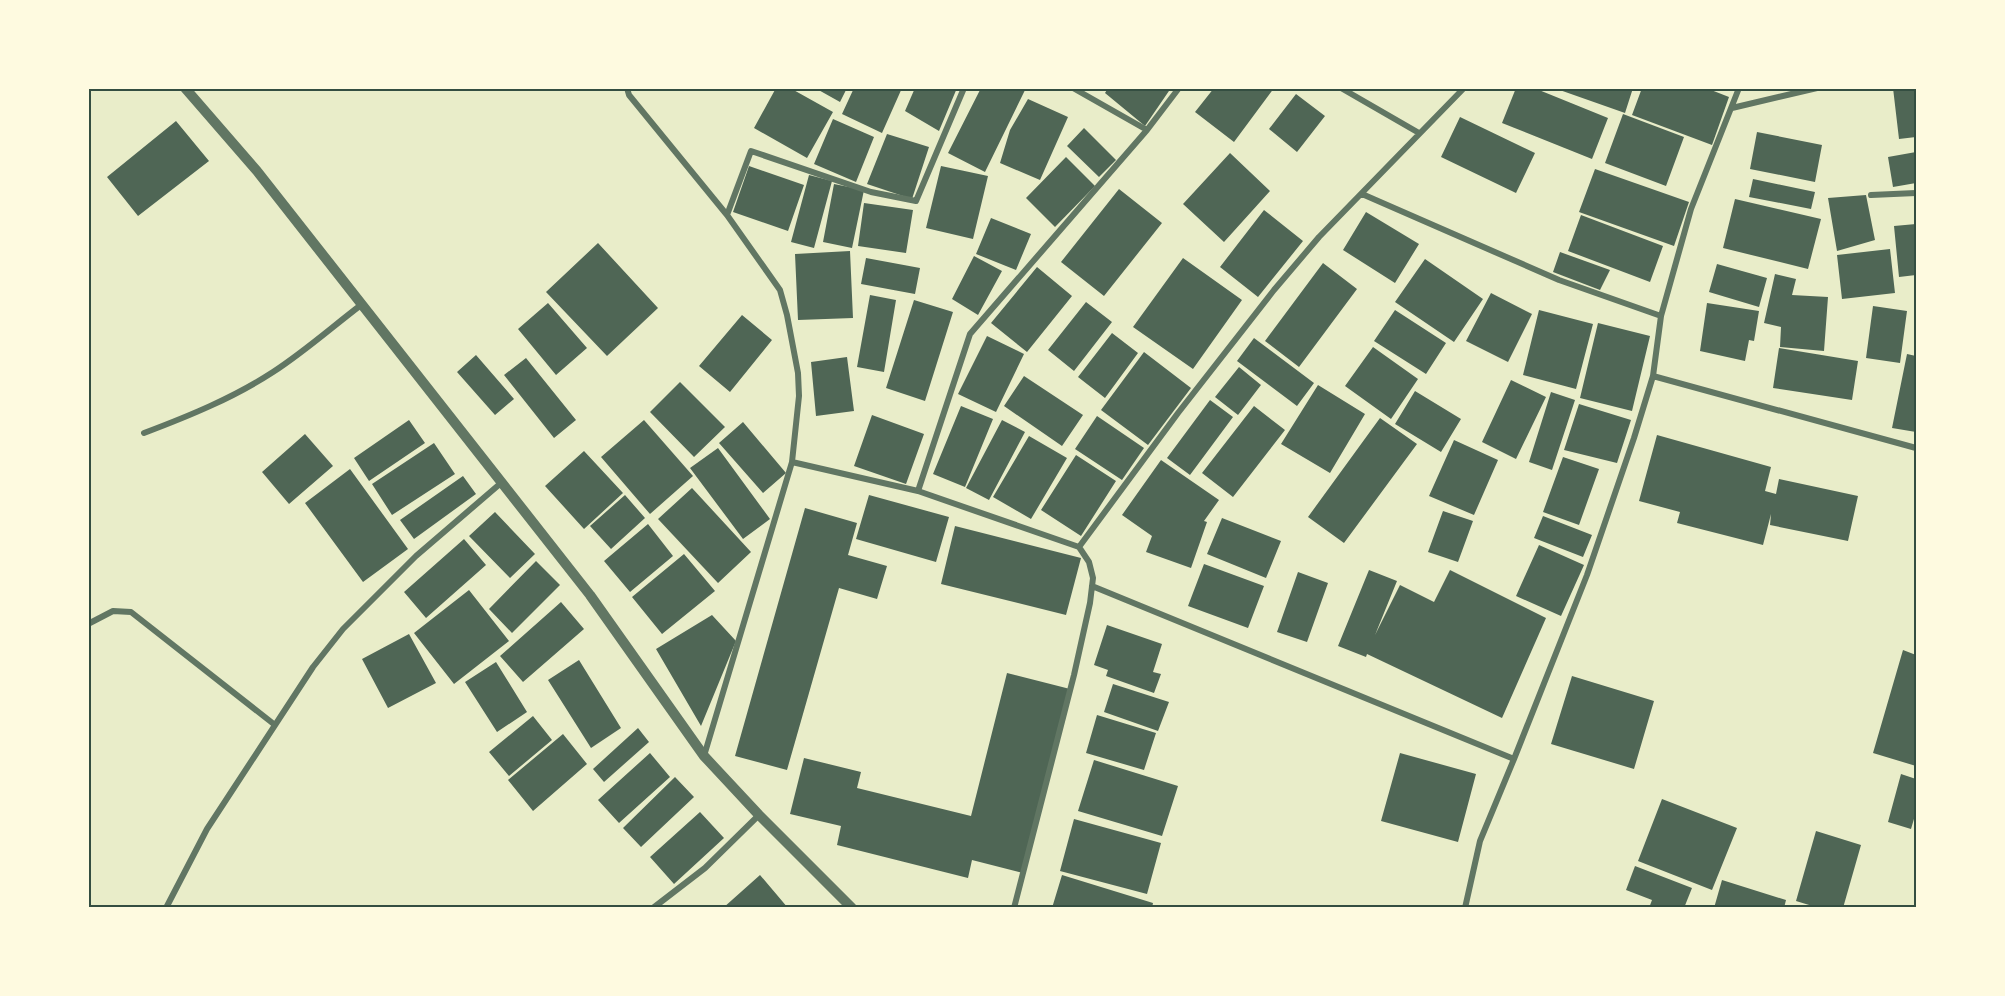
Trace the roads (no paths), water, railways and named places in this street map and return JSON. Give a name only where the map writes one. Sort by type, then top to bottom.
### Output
[{"type":"street","points":[[185,88],[257,171],[590,595],[704,756],[852,908]]},
{"type":"street","points":[[627,88],[629,95],[727,215],[780,290],[798,373],[800,396],[792,462],[704,756]]},
{"type":"street","points":[[727,215],[751,151],[872,192],[916,201],[964,88]]},
{"type":"street","points":[[1073,88],[1147,130]]},
{"type":"street","points":[[918,491],[970,334],[1147,130],[1179,88]]},
{"type":"street","points":[[1341,88],[1419,133]]},
{"type":"street","points":[[1079,547],[1178,413],[1274,290],[1319,237],[1464,88]]},
{"type":"street","points":[[1465,908],[1480,841],[1587,575],[1634,438],[1653,376],[1661,316],[1691,209],[1739,88]]},
{"type":"street","points":[[1732,108],[1817,88]]},
{"type":"street","points":[[1871,195],[1917,193]]},
{"type":"street","points":[[1362,194],[1559,280],[1661,316]]},
{"type":"street","points":[[144,433],[189,417],[254,384],[361,305]]},
{"type":"street","points":[[1653,376],[1917,448]]},
{"type":"street","points":[[792,462],[918,491],[1079,547],[1089,562],[1093,578],[1090,603],[1074,675],[1014,908]]},
{"type":"street","points":[[166,908],[207,829],[313,667],[343,629],[416,556],[501,483]]},
{"type":"street","points":[[1092,586],[1514,759]]},
{"type":"street","points":[[88,624],[113,611],[131,612],[275,725]]},
{"type":"street","points":[[653,908],[705,868],[759,815]]}]
